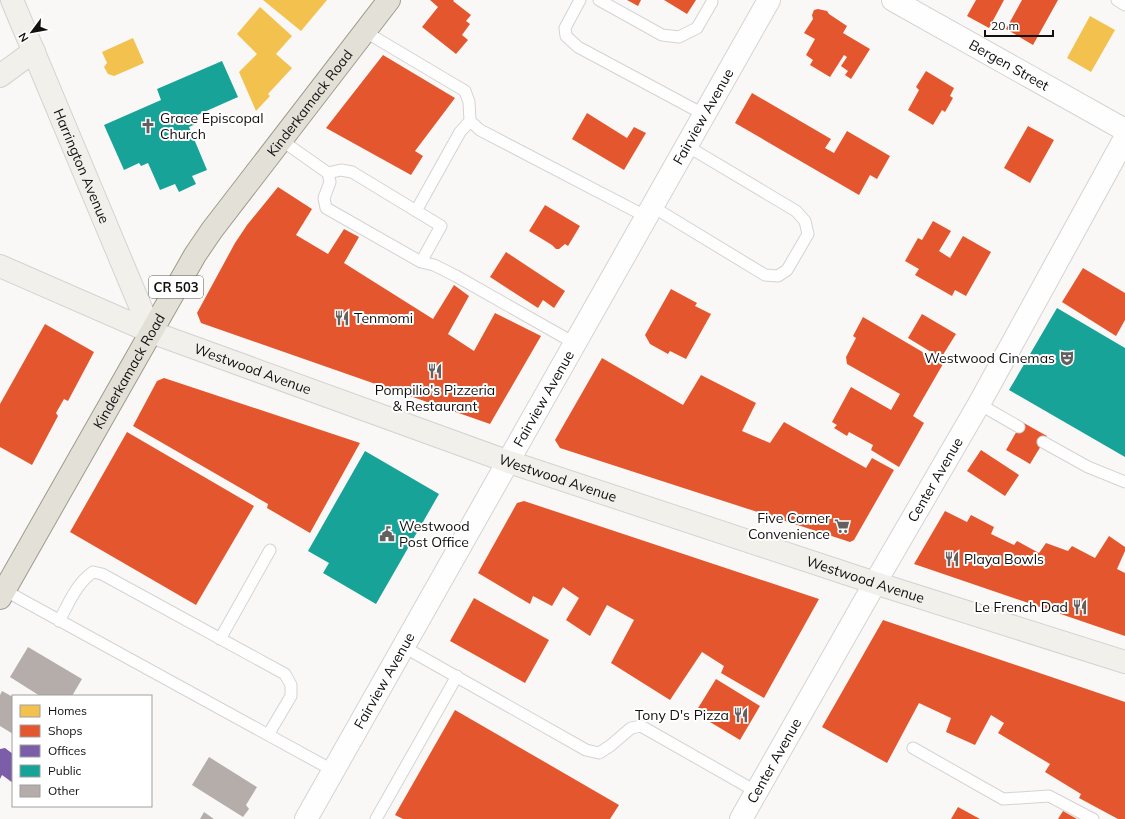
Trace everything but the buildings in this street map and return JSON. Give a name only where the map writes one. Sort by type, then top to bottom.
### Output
[{"type":"main road","name":"Harrington Avenue","points":[[12,0],[151,332]]},
{"type":"main road","name":"Kinderkamack Road","points":[[2,594],[194,255],[389,0]]},
{"type":"main road","points":[[0,76],[34,52]]},
{"type":"main road","name":"Westwood Avenue","points":[[0,266],[151,332],[509,462],[875,583],[1125,662]]},
{"type":"street","name":"Fairview Avenue","points":[[311,815],[334,771],[769,0]]},
{"type":"street","name":"Bergen Street","points":[[893,0],[1125,130]]},
{"type":"street","name":"Center Avenue","points":[[741,819],[979,404],[1125,138]]},
{"type":"lane","points":[[580,0],[565,28],[566,36],[578,47],[704,115]]},
{"type":"lane","points":[[599,0],[662,35],[679,37],[697,28],[712,2]]},
{"type":"lane","points":[[1117,0],[1125,5]]},
{"type":"lane","points":[[364,31],[465,91],[469,102],[470,121],[480,130],[650,212],[765,275],[778,276],[787,270],[808,234],[805,221],[796,211],[687,146]]},
{"type":"lane","points":[[416,211],[460,132],[470,121]]},
{"type":"lane","points":[[281,140],[328,173],[330,182],[324,198],[326,208],[421,262],[434,265],[456,276],[576,344]]},
{"type":"lane","points":[[328,173],[341,170],[352,172],[441,226],[421,262]]},
{"type":"lane","points":[[979,404],[1019,427]]},
{"type":"lane","points":[[1044,442],[1088,467],[1125,482]]},
{"type":"lane","points":[[220,639],[270,550]]},
{"type":"lane","points":[[59,621],[77,587],[85,578],[93,572],[102,574],[285,674],[291,685],[291,696],[268,735]]},
{"type":"lane","points":[[2,594],[59,621],[334,771]]},
{"type":"lane","points":[[404,647],[586,750],[599,753],[610,746],[631,728],[641,726],[757,792]]},
{"type":"lane","points":[[376,819],[456,676]]},
{"type":"lane","points":[[914,748],[1003,799],[1049,796],[1093,819]]},
{"type":"place","name":"Grace Episcopal Church","points":[[148,126]]},
{"type":"place","name":"Tenmomi","points":[[342,318]]},
{"type":"place","name":"Westwood Cinemas","points":[[1067,358]]},
{"type":"place","name":"Pompilio's Pizzeria & Restaurant","points":[[435,371]]},
{"type":"place","name":"Five Corner Convenience","points":[[842,526]]},
{"type":"place","name":"Westwood Post Office","points":[[387,534]]},
{"type":"place","name":"Playa Bowls","points":[[952,559]]},
{"type":"place","name":"Le French Dad","points":[[1080,607]]},
{"type":"place","name":"Tony D's Pizza","points":[[741,715]]}]
